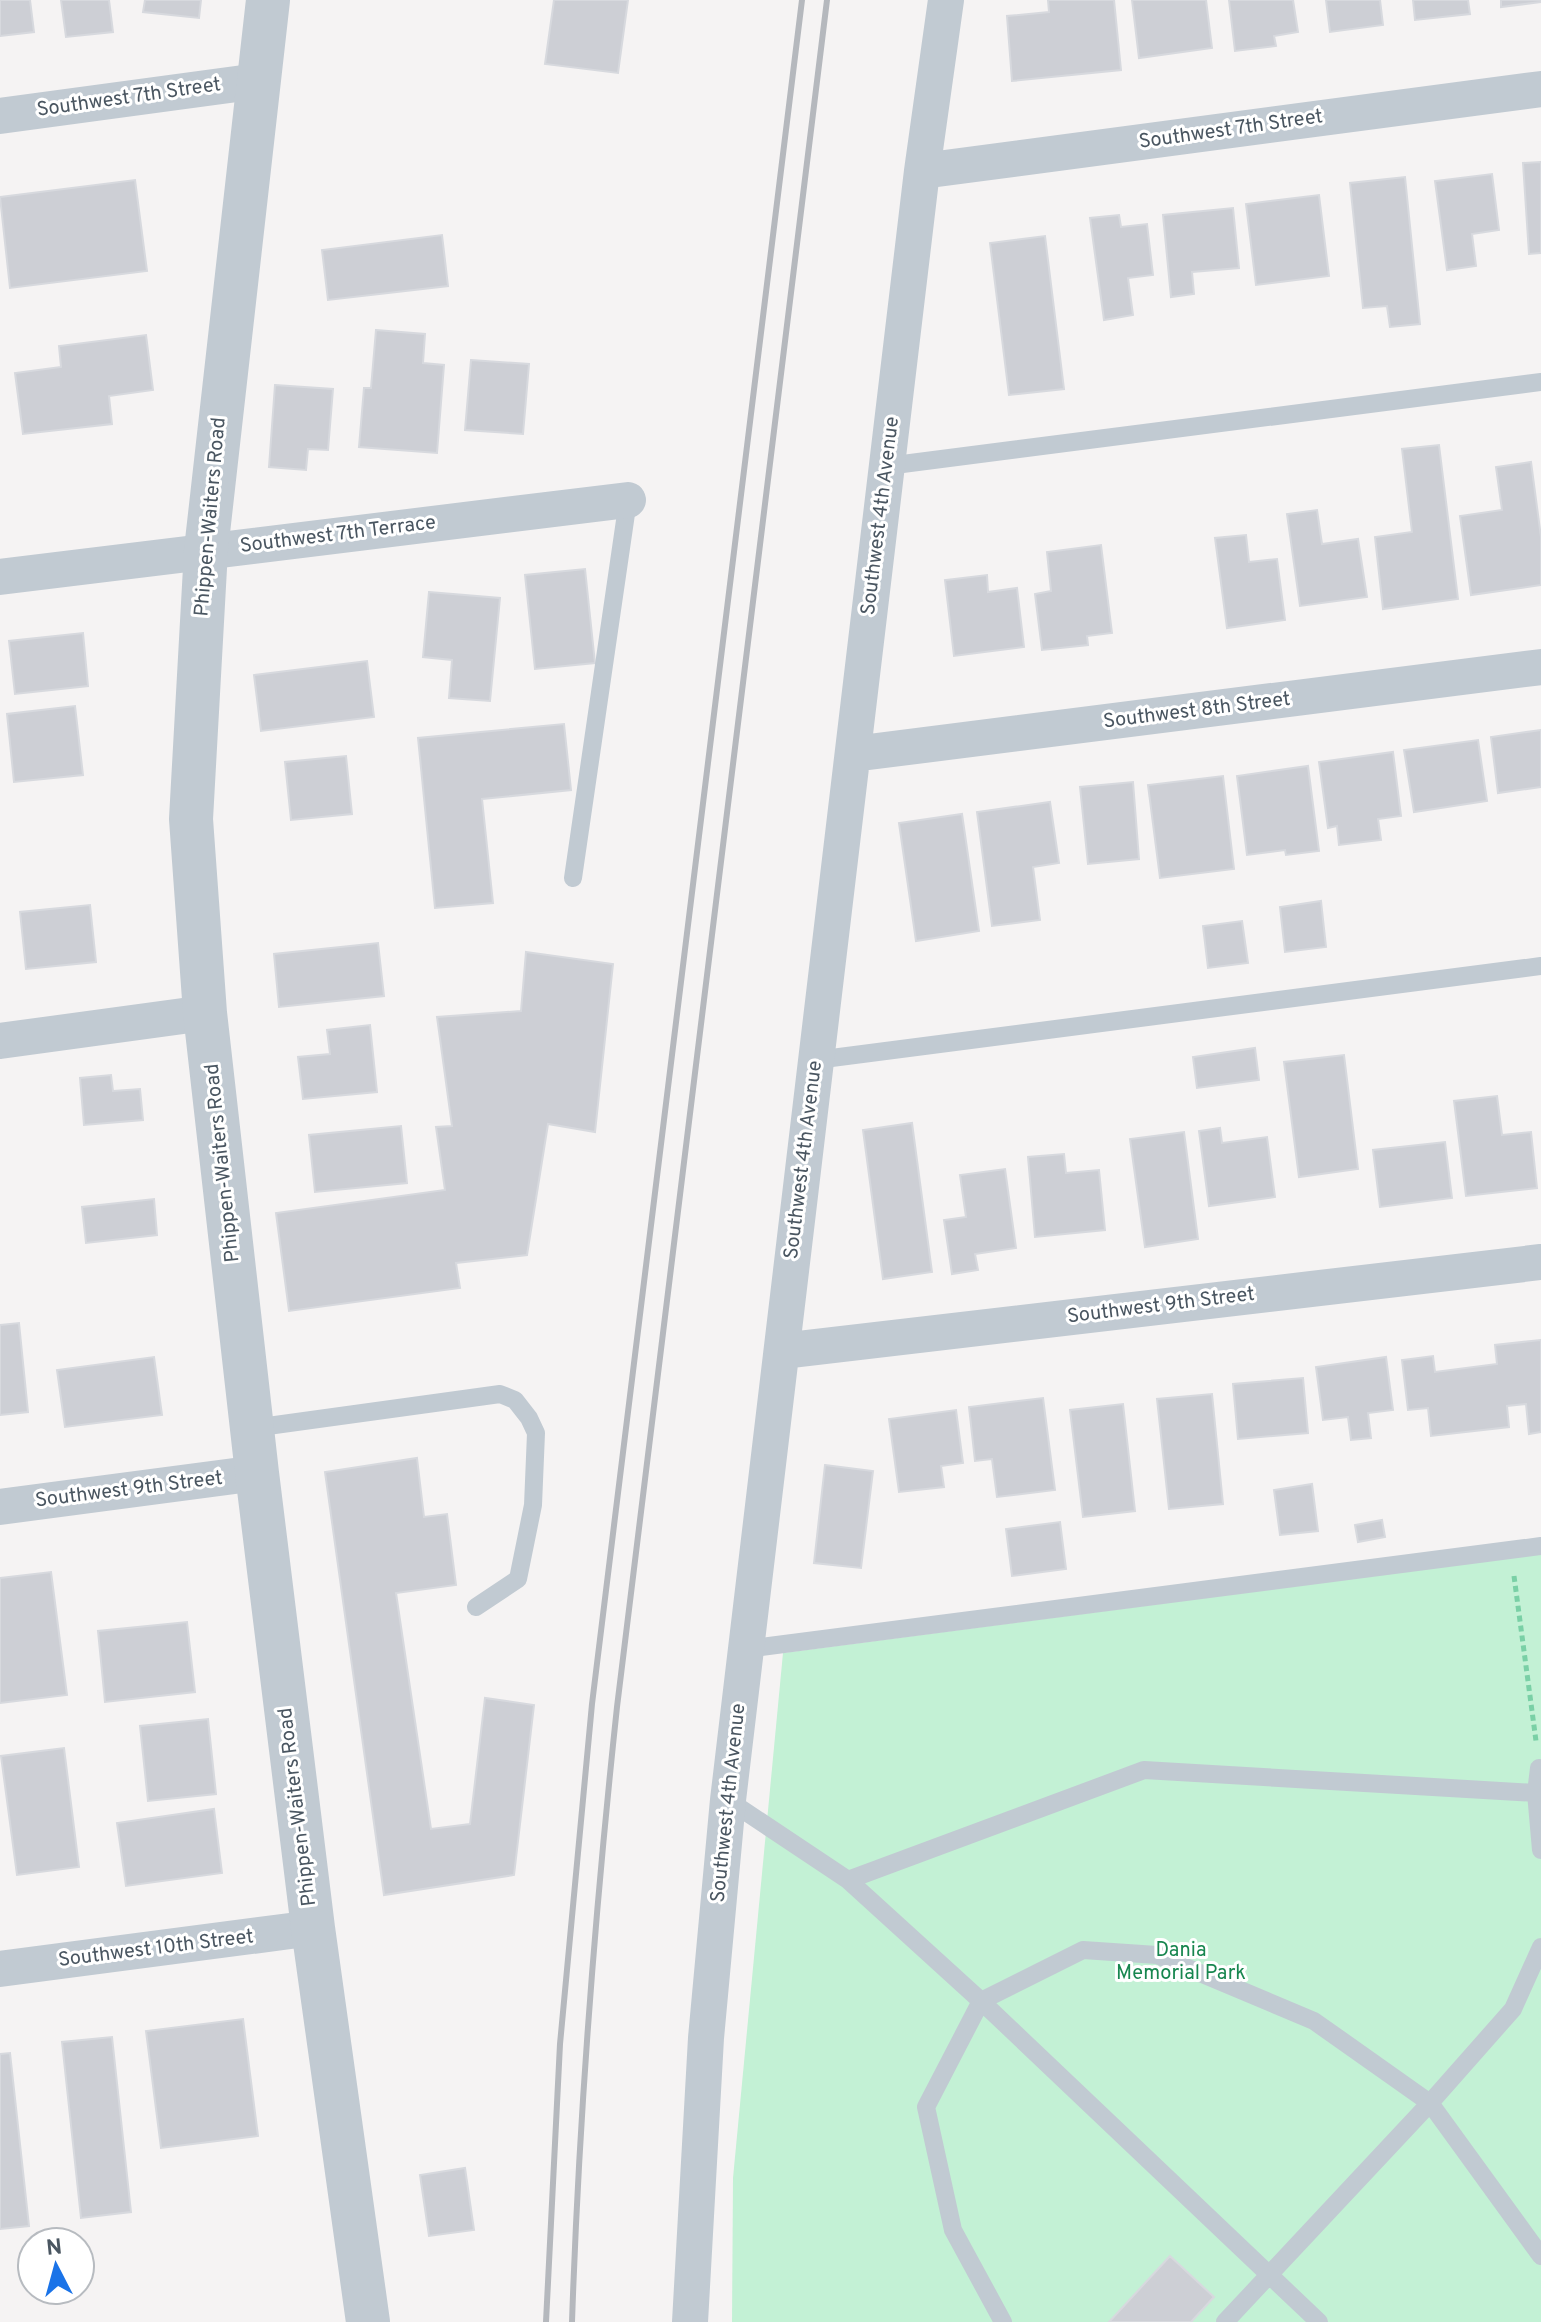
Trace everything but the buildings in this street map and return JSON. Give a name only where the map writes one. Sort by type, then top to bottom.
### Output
[{"type":"street","name":"Phippen-Waiters Road","points":[[268,0],[206,550],[191,819],[205,1013],[257,1473],[313,1928],[368,2322]]},
{"type":"street","name":"Southwest 4th Avenue","points":[[690,2322],[706,2038],[728,1800],[922,171],[946,0]]},
{"type":"street","name":"Southwest 7th Street","points":[[0,116],[258,81]]},
{"type":"street","name":"Southwest 7th Street","points":[[922,171],[1541,89]]},
{"type":"street","name":"Southwest 7th Terrace","points":[[0,577],[628,500]]},
{"type":"street","name":"Southwest 8th Street","points":[[853,754],[1541,667]]},
{"type":"street","points":[[0,1041],[205,1013]]},
{"type":"street","name":"Southwest 9th Street","points":[[782,1351],[1541,1262]]},
{"type":"street","name":"Southwest 9th Street","points":[[0,1507],[257,1473]]},
{"type":"street","name":"Southwest 10th Street","points":[[0,1969],[313,1928]]},
{"type":"lane","points":[[887,466],[1541,382]]},
{"type":"lane","points":[[573,878],[628,500]]},
{"type":"lane","points":[[816,1060],[1541,966]]},
{"type":"lane","points":[[253,1428],[500,1394],[515,1400],[536,1433],[533,1505],[518,1579],[476,1607]]},
{"type":"lane","points":[[746,1649],[1541,1546]]},
{"type":"lane","points":[[1539,1768],[1536,1793],[1541,1850]]},
{"type":"lane","points":[[848,1880],[1144,1770],[1536,1793]]},
{"type":"lane","points":[[728,1800],[848,1880],[981,2001],[1319,2322]]},
{"type":"lane","points":[[1225,2322],[1430,2103],[1513,2009],[1541,1947]]},
{"type":"lane","points":[[1003,2322],[953,2230],[926,2107],[981,2001],[1083,1950],[1157,1955],[1314,2021],[1430,2103],[1541,2256]]},
{"type":"path","points":[[1514,1571],[1539,1768]]},
{"type":"green space","name":"Dania Memorial Park","points":[[1541,1554],[1541,2322],[732,2322],[733,2178],[783,1653]]},
{"type":"railway","points":[[546,2322],[560,2044],[592,1704],[802,0]]},
{"type":"railway","points":[[572,2322],[589,2014],[617,1707],[827,0]]}]
